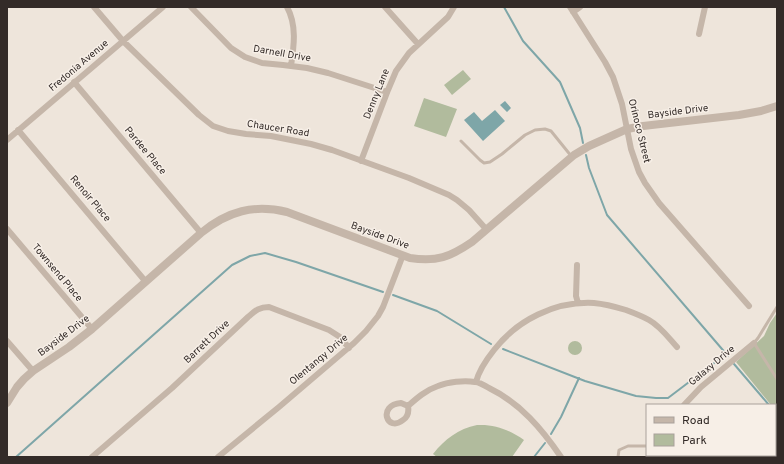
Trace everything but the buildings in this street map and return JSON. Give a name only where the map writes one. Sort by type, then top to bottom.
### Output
[{"type":"street","name":"Chaucer Road","points":[[94,7],[123,41],[199,115],[213,126],[228,131],[297,140],[332,150],[409,178],[449,195],[457,200],[464,205],[486,229]]},
{"type":"street","name":"Fredonia Avenue","points":[[7,140],[163,7]]},
{"type":"street","name":"Darnell Drive","points":[[191,7],[226,43],[245,58],[256,62],[307,68],[328,73],[387,92]]},
{"type":"street","points":[[287,7],[294,29],[291,66]]},
{"type":"street","points":[[385,7],[418,44]]},
{"type":"street","name":"Denny Lane","points":[[361,161],[396,71],[408,53],[448,17],[454,7]]},
{"type":"street","points":[[571,9],[580,7]]},
{"type":"street","points":[[699,34],[705,7]]},
{"type":"street","name":"Orinoco Street","points":[[571,9],[613,77],[622,104],[635,161],[645,183],[652,194],[749,306]]},
{"type":"street","name":"Pardee Place","points":[[74,82],[201,233]]},
{"type":"street","name":"Bayside Drive","points":[[7,403],[17,387],[33,371],[69,347],[92,329],[201,233],[218,220],[228,216],[248,209],[267,208],[287,212],[410,258],[430,260],[459,251],[472,242],[572,157],[589,146],[627,129],[739,115],[777,106]]},
{"type":"street","name":"Renoir Place","points":[[18,130],[146,282]]},
{"type":"street","name":"Townsend Place","points":[[7,229],[92,329]]},
{"type":"street","name":"Olentangy Drive","points":[[218,457],[349,348],[366,331],[383,307],[403,255]]},
{"type":"street","points":[[577,265],[576,296],[578,303]]},
{"type":"street","points":[[476,382],[478,375],[489,356],[516,328],[539,314],[561,306],[578,303],[608,305],[636,314],[649,320],[657,326],[677,347]]},
{"type":"street","name":"Barrett Drive","points":[[92,457],[172,388],[255,310],[269,307],[325,328],[338,334],[349,348]]},
{"type":"street","points":[[7,341],[33,371]]},
{"type":"street","name":"Galaxy Drive","points":[[685,404],[701,387],[754,343]]},
{"type":"street","points":[[408,406],[423,393],[438,386],[451,382],[476,382],[495,391],[518,407],[549,439],[561,457]]},
{"type":"street","points":[[99,451],[104,457]]},
{"type":"lane","points":[[461,141],[484,163],[490,162],[502,154],[525,135],[535,130],[545,129],[551,131],[572,157]]},
{"type":"lane","points":[[777,307],[754,343],[777,379]]},
{"type":"lane","points":[[618,457],[619,450],[628,446],[646,446]]},
{"type":"green space","points":[[463,70],[471,79],[452,95],[444,85]]},
{"type":"green space","points":[[424,98],[457,109],[446,137],[414,126]]},
{"type":"green space","points":[[777,313],[777,412],[776,404],[770,404],[736,362],[764,336]]},
{"type":"green space","points":[[575,341],[580,343],[582,348],[580,353],[575,355],[570,353],[568,348],[570,343]]},
{"type":"green space","points":[[477,425],[502,428],[524,440],[512,457],[437,457],[433,454],[452,435]]},
{"type":"water","points":[[505,101],[511,108],[507,112],[500,105]]},
{"type":"water","points":[[495,110],[505,121],[483,141],[464,120],[474,112],[482,121]]},
{"type":"waterway","points":[[504,7],[523,41],[560,82],[580,128],[583,143]]},
{"type":"waterway","points":[[586,155],[589,168],[607,215],[728,356]]},
{"type":"waterway","points":[[16,457],[232,265],[250,256],[265,253],[383,292]]},
{"type":"waterway","points":[[393,295],[437,311],[491,344]]},
{"type":"waterway","points":[[503,349],[585,381],[636,396],[656,398],[668,398],[726,354]]},
{"type":"waterway","points":[[734,364],[768,404]]},
{"type":"waterway","points":[[551,434],[561,417],[579,378]]},
{"type":"waterway","points":[[534,457],[545,443]]}]
